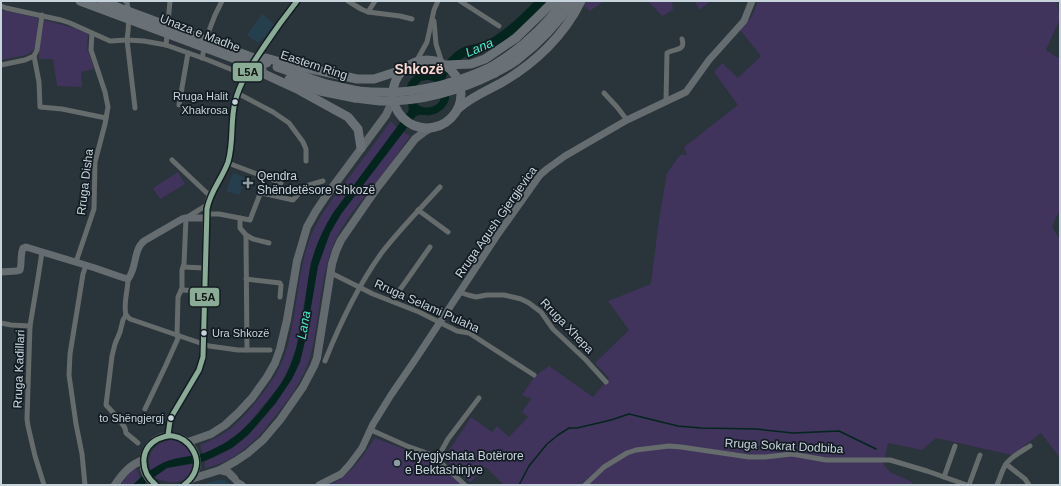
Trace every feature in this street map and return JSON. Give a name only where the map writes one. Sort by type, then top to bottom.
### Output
[{"type":"highway","name":"Unaza e Madhe","points":[[80,1],[160,31],[264,65]]},
{"type":"highway","name":"Unaza e Madhe","points":[[101,1],[188,33],[264,65],[320,91],[356,94],[386,100],[404,100],[428,97],[474,84],[493,70],[517,60],[541,40],[573,1]]},
{"type":"highway","points":[[264,65],[284,63],[357,79],[374,79],[402,70],[409,65],[425,60],[434,60],[449,66],[479,62],[516,38],[554,1]]},
{"type":"highway","points":[[493,70],[534,35],[564,1]]},
{"type":"highway","points":[[402,70],[394,86],[393,94],[394,103],[403,118],[411,124],[419,127],[431,128],[445,123],[467,101],[510,78],[542,52],[563,31],[581,1]]},
{"type":"highway","points":[[264,65],[299,90],[348,117],[358,129],[362,148]]},
{"type":"highway","points":[[449,66],[460,83],[461,101],[458,109]]},
{"type":"main road","points":[[168,436],[172,414],[201,364],[204,354],[204,291],[207,205],[210,196],[224,173],[228,163],[230,155],[233,111],[237,93],[245,75],[297,1]]},
{"type":"main road","name":"Rruga Agush Gjergjevica","points":[[319,485],[336,477],[346,469],[362,448],[391,394],[496,237],[540,175],[565,156],[627,120],[686,92],[709,60],[744,20],[752,1]]},
{"type":"main road","points":[[188,442],[211,434],[225,425],[247,403],[267,377],[280,350],[287,320],[297,261],[307,228],[326,196],[386,115],[391,104],[393,94]]},
{"type":"main road","points":[[191,479],[220,470],[236,461],[263,440],[280,420],[303,387],[314,366],[318,351],[332,264],[336,251],[347,231],[377,188],[415,139],[431,128]]},
{"type":"main road","points":[[1,272],[20,270],[23,248],[28,248],[124,278],[132,273],[141,243],[179,220],[206,216]]},
{"type":"main road","points":[[155,485],[149,479],[144,469],[143,460],[147,448],[151,443],[159,438],[168,436],[182,438],[188,442],[194,450],[196,469],[191,479],[184,485]]},
{"type":"main road","points":[[115,484],[132,465],[143,460]]},
{"type":"main road","points":[[234,478],[236,461]]},
{"type":"main road","points":[[220,470],[228,472],[237,482],[242,485]]},
{"type":"street","points":[[125,1],[127,2],[129,12],[126,40],[135,108]]},
{"type":"street","points":[[166,45],[170,1]]},
{"type":"street","points":[[170,7],[175,1]]},
{"type":"street","points":[[202,58],[207,35],[213,18],[222,1]]},
{"type":"street","points":[[348,1],[368,12],[412,19]]},
{"type":"street","points":[[368,12],[375,1]]},
{"type":"street","points":[[416,62],[427,42],[438,1]]},
{"type":"street","points":[[460,1],[499,26]]},
{"type":"street","points":[[1,6],[53,17],[110,41],[144,40],[166,45],[245,75]]},
{"type":"street","points":[[42,15],[37,50],[34,56],[39,82],[40,107],[106,118]]},
{"type":"street","points":[[433,17],[436,44],[449,66]]},
{"type":"street","name":"Rruga Disha","points":[[76,262],[94,209],[95,162],[108,107],[91,50],[92,33]]},
{"type":"street","points":[[666,101],[667,53],[670,50],[681,48],[683,41],[682,39]]},
{"type":"street","points":[[179,105],[188,53]]},
{"type":"street","points":[[1,65],[25,60],[34,56]]},
{"type":"street","points":[[237,93],[269,110],[289,123],[303,142],[306,149],[306,161]]},
{"type":"street","points":[[604,93],[627,120]]},
{"type":"street","points":[[172,160],[210,196]]},
{"type":"street","points":[[228,163],[281,183]]},
{"type":"street","points":[[206,216],[219,214],[250,220],[260,194],[262,193],[293,200],[306,186],[324,181]]},
{"type":"street","points":[[325,361],[343,318],[360,287],[385,249],[440,187]]},
{"type":"street","points":[[144,409],[166,365],[178,336],[178,297],[181,290],[186,218],[207,205]]},
{"type":"street","points":[[418,210],[448,232]]},
{"type":"street","points":[[240,218],[240,228],[246,235],[253,239],[269,243]]},
{"type":"street","points":[[246,235],[247,350]]},
{"type":"street","points":[[392,301],[430,247]]},
{"type":"street","name":"Rruga Kadillari","points":[[42,252],[30,326],[28,426],[44,485]]},
{"type":"street","points":[[85,485],[82,454],[76,424],[69,368],[79,296],[86,265]]},
{"type":"street","points":[[183,267],[205,268]]},
{"type":"street","name":"Rruga Selami Pulaha","points":[[331,273],[373,294],[419,312],[457,331],[469,333],[534,375]]},
{"type":"street","points":[[124,278],[128,287],[125,311],[126,315],[124,317],[112,356],[106,405],[119,419],[125,428],[126,433],[138,443]]},
{"type":"street","points":[[246,280],[280,283],[280,297]]},
{"type":"street","points":[[181,290],[204,291]]},
{"type":"street","name":"Rruga Xhepa","points":[[459,292],[468,296],[476,297],[487,295],[504,295],[529,303],[541,312],[553,329],[581,355],[606,382]]},
{"type":"street","points":[[126,315],[130,319],[204,345],[229,349],[270,350]]},
{"type":"street","points":[[1,323],[30,326]]},
{"type":"street","points":[[438,457],[448,439],[479,398]]},
{"type":"street","points":[[371,430],[407,446],[438,457],[440,462],[465,485]]},
{"type":"street","name":"Rruga Sokrat Dodbiba","points":[[585,485],[604,467],[627,453],[636,450],[669,446],[749,457],[792,454],[826,460],[890,460],[968,485],[980,455]]},
{"type":"street","points":[[944,477],[955,446]]},
{"type":"street","points":[[997,485],[1003,469],[1011,458],[1030,446]]},
{"type":"street","points":[[1006,464],[1025,479],[1029,485]]},
{"type":"shaded area","points":[[586,1],[604,1],[590,11],[584,6]]},
{"type":"shaded area","points":[[648,1],[672,1],[673,10],[662,16]]},
{"type":"shaded area","points":[[695,1],[711,1],[699,10]]},
{"type":"shaded area","points":[[758,1],[1057,1],[1060,19],[1046,50],[1060,59],[1060,209],[1052,227],[1060,240],[1060,458],[1041,433],[1012,455],[936,438],[922,450],[888,443],[883,464],[890,472],[912,482],[913,485],[503,485],[486,467],[470,482],[444,458],[471,417],[492,432],[497,426],[509,437],[528,417],[522,412],[531,399],[522,395],[535,376],[549,366],[593,397],[609,378],[595,363],[629,330],[608,301],[651,284],[659,219],[667,173],[680,155],[687,155],[684,147],[738,105],[714,72],[722,63],[738,78],[761,56],[740,30],[752,16]]},
{"type":"shaded area","points":[[1,10],[38,18],[36,46],[34,50],[26,55],[1,60]]},
{"type":"shaded area","points":[[262,14],[274,24],[265,37],[258,43],[247,35]]},
{"type":"shaded area","points":[[44,20],[74,28],[88,34],[87,48],[94,69],[81,72],[82,87],[57,86],[53,59],[39,59]]},
{"type":"shaded area","points":[[391,121],[397,128],[333,213],[315,250],[310,269],[296,349],[282,382],[243,430],[228,442],[203,454],[200,445],[224,433],[236,423],[260,397],[277,372],[290,337],[300,277],[312,233],[330,202]]},
{"type":"shaded area","points":[[403,132],[410,136],[350,216],[336,239],[325,272],[312,352],[303,375],[294,392],[265,429],[246,448],[222,463],[205,468],[205,461],[230,449],[251,432],[272,407],[288,384],[303,350],[318,266],[330,233],[341,214]]},
{"type":"shaded area","points":[[178,172],[185,184],[160,199],[153,188]]},
{"type":"shaded area","points":[[233,173],[244,177],[245,181],[239,195],[226,191]]},
{"type":"shaded area","name":"Kryegjyshata Botërore e Bektashinjve","points":[[375,438],[435,461],[463,485],[329,485],[352,469]]},
{"type":"shaded area","points":[[170,440],[183,445],[188,449],[192,456],[163,462],[151,471],[149,460],[152,451],[159,444]]},
{"type":"shaded area","points":[[193,464],[192,471],[189,476],[179,482],[166,482],[154,477],[167,468]]},
{"type":"shaded area","points":[[136,467],[140,478],[133,485],[121,485],[127,476]]},
{"type":"shaded area","points":[[218,480],[225,480],[230,485],[200,485]]},
{"type":"water","points":[[442,69],[447,74],[445,80],[449,99],[446,105],[442,110],[436,113],[430,115],[419,115],[415,117],[341,214],[330,233],[318,266],[306,337],[300,362],[292,379],[275,404],[248,435],[232,448],[205,461],[167,468],[143,485],[133,485],[146,473],[163,463],[174,459],[205,453],[231,439],[249,423],[275,392],[287,373],[297,347],[311,263],[326,225],[333,213],[408,112],[409,108],[406,97],[406,89],[409,82],[418,74],[439,71]],"holes":[[[429,80],[436,83],[441,94],[440,100],[434,106],[420,106],[415,100],[415,87],[421,81]]]},
{"type":"waterway","name":"Lana","points":[[438,79],[458,56],[469,50],[489,45],[499,39],[518,24],[541,1]]},
{"type":"waterway","points":[[519,485],[529,466],[547,444],[558,435],[569,428],[577,428],[629,414],[678,426],[701,428],[756,429],[793,433],[839,431],[876,449]]},
{"type":"transit line","name":"L5A","points":[[168,435],[170,421],[173,414],[199,370],[203,357],[207,209],[213,191],[228,162],[237,94],[252,65],[297,1]]},
{"type":"transit line","name":"L5A","points":[[156,485],[150,480],[146,473],[144,466],[145,455],[148,447],[153,442],[167,436],[178,437],[184,440],[195,454],[196,465],[194,473],[191,479],[184,485]]},
{"type":"place","name":"Rruga Halit Xhakrosa","points":[[235,102]]},
{"type":"place","name":"Qendra Shëndetësore Shkozë","points":[[248,183]]},
{"type":"place","name":"Ura Shkozë","points":[[204,333]]},
{"type":"place","name":"to Shëngjergj","points":[[171,418]]},
{"type":"place","name":"Kryegjyshata Botërore e Bektashinjve","points":[[397,463]]},
{"type":"district","name":"Shkozë","points":[[419,69]]}]
